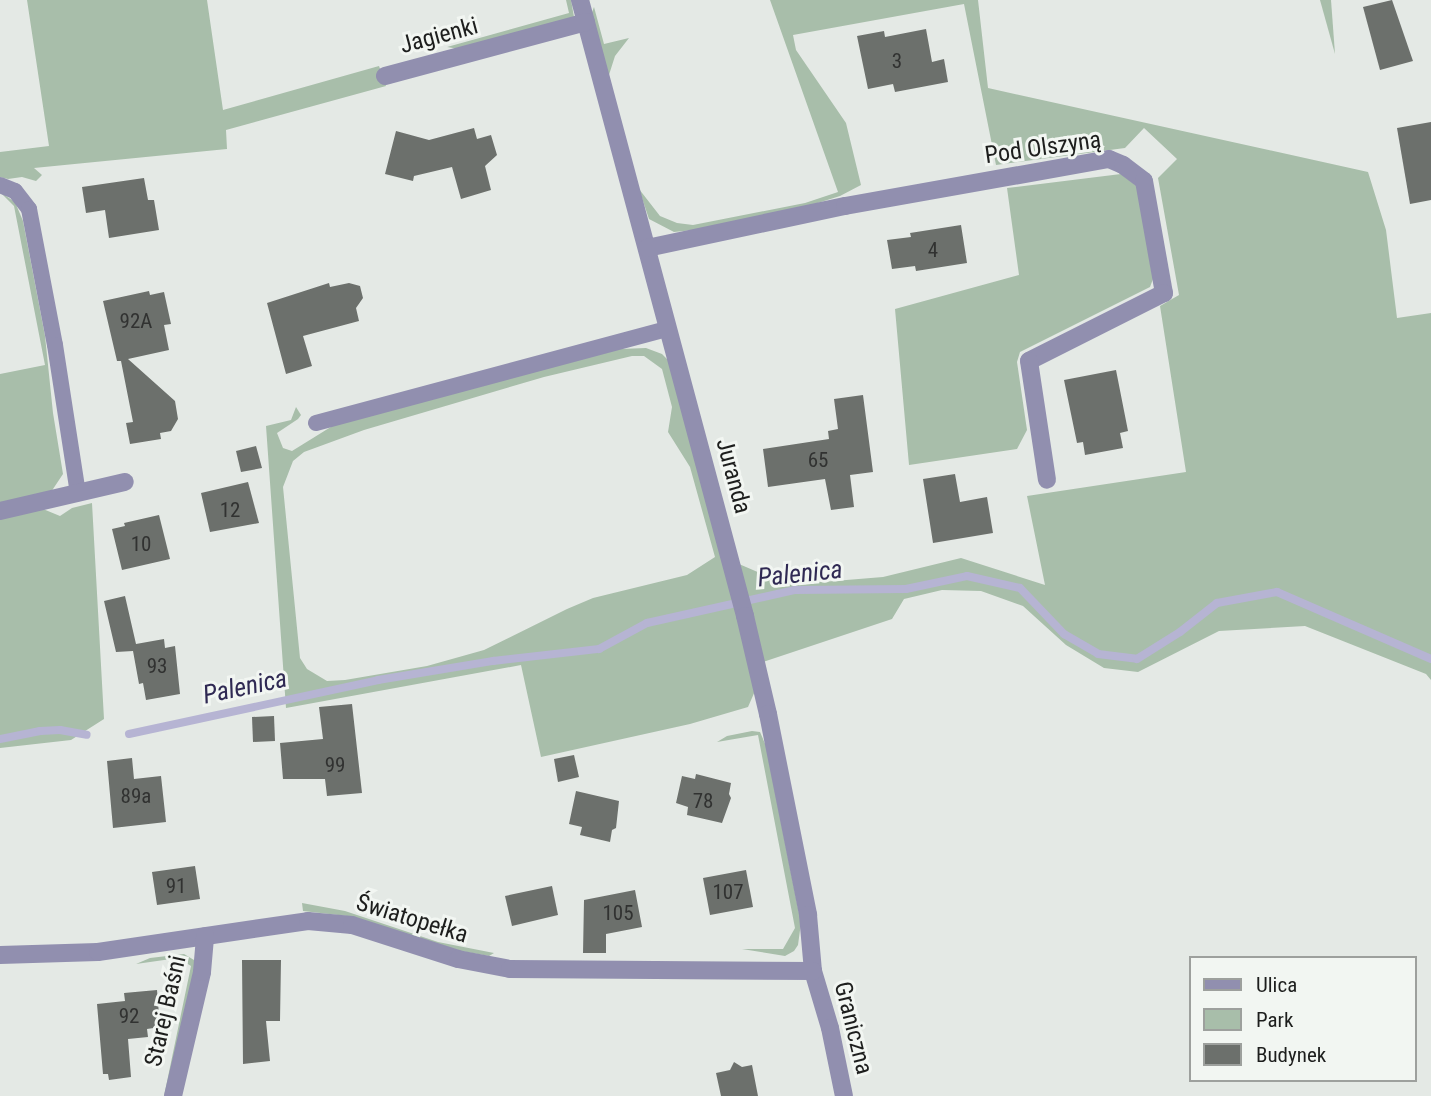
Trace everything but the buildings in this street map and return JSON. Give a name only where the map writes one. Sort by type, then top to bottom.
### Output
[{"type":"street","name":"Juranda","points":[[580,0],[745,616],[768,714],[808,915],[813,971]]},
{"type":"street","name":"Jagienki","points":[[386,76],[586,22]]},
{"type":"street","name":"Pod Olszyną","points":[[647,248],[845,206],[1083,163],[1109,159],[1123,165],[1144,181],[1164,293],[1028,361],[1046,480]]},
{"type":"street","points":[[0,511],[125,482]]},
{"type":"street","name":"Światopełka","points":[[0,955],[98,952],[291,921],[330,921],[352,925],[457,959],[510,969],[813,971]]},
{"type":"street","name":"Starej Baśni","points":[[173,1096],[202,972],[205,936]]},
{"type":"street","name":"Graniczna","points":[[813,971],[830,1028],[844,1096]]},
{"type":"lane","points":[[0,185],[15,191],[29,209],[55,345],[78,493]]},
{"type":"lane","points":[[316,423],[668,329]]},
{"type":"green space","points":[[27,0],[207,0],[223,110],[379,66],[386,86],[226,130],[227,149],[34,168],[42,175],[36,181],[22,177],[8,179],[0,177],[0,152],[49,146]]},
{"type":"green space","points":[[566,0],[571,0],[574,17],[459,49],[447,47],[569,13]]},
{"type":"green space","points":[[770,0],[978,0],[988,88],[1368,172],[1386,230],[1397,318],[1431,313],[1431,680],[1426,674],[1305,626],[1219,631],[1138,672],[1104,668],[1066,645],[1023,606],[981,591],[942,590],[904,599],[892,619],[763,662],[739,564],[776,580],[822,582],[883,577],[961,558],[1045,585],[1027,496],[1186,472],[1160,306],[1179,295],[1158,178],[1177,159],[1144,128],[1125,148],[996,165],[964,4],[793,35],[796,50],[846,123],[861,185],[840,196],[805,207],[693,230],[674,232],[649,219],[639,189],[660,216],[677,223],[693,225],[805,203],[838,192]]},
{"type":"green space","points":[[1320,0],[1331,0],[1335,54]]},
{"type":"green space","points":[[594,7],[604,44],[629,38],[615,56],[608,78],[591,15]]},
{"type":"green space","points":[[1121,174],[1138,187],[1153,279],[1150,287],[1020,352],[1017,362],[1027,430],[1017,449],[909,465],[895,309],[1019,275],[1007,188]]},
{"type":"green space","points":[[0,192],[15,202],[23,221],[45,336],[63,474],[51,492],[0,504],[0,374],[45,365],[14,206]]},
{"type":"green space","points":[[646,348],[662,354],[668,360],[755,681],[755,691],[748,707],[690,724],[541,757],[521,665],[286,708],[266,426],[291,420],[296,407],[301,415],[277,433],[283,448],[292,451],[334,425],[620,349]],"holes":[[[632,356],[644,356],[662,369],[672,407],[668,432],[690,467],[715,557],[687,575],[593,598],[484,650],[427,666],[327,681],[307,669],[300,658],[283,487],[293,461],[304,452],[364,430],[544,377]]]},
{"type":"green space","points":[[92,503],[104,719],[71,740],[0,748],[0,519],[43,509],[60,516],[72,508]]},
{"type":"green space","points":[[760,732],[766,746],[801,923],[798,945],[785,956],[742,949],[783,949],[795,928],[758,735],[717,742],[727,736]]},
{"type":"green space","points":[[302,903],[345,911],[438,942],[494,953],[489,956],[461,951],[347,916],[303,911]]},
{"type":"green space","points":[[184,954],[194,960],[196,967],[167,1096],[164,1096],[191,966],[178,958],[136,964],[150,958]]},
{"type":"waterway","name":"Palenica","points":[[129,734],[378,680],[493,661],[599,649],[647,623],[795,590],[906,589],[967,576],[1020,588],[1064,634],[1098,654],[1137,659],[1180,632],[1217,603],[1277,592],[1431,659]]},
{"type":"waterway","name":"Palenica","points":[[0,739],[60,730],[87,735]]}]
